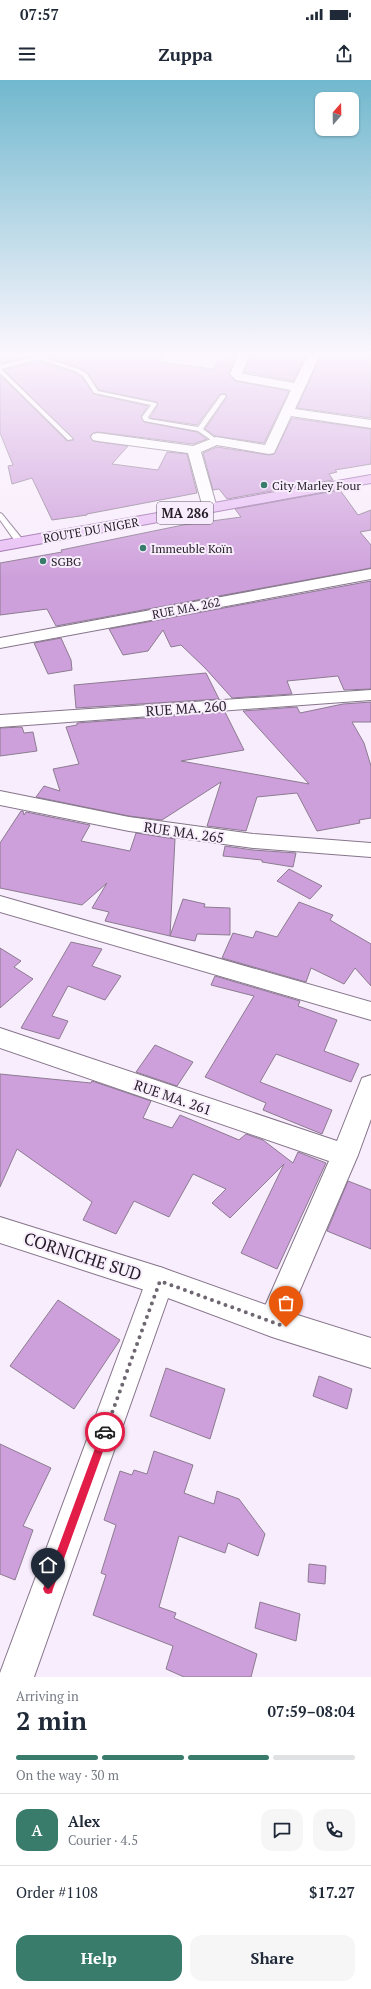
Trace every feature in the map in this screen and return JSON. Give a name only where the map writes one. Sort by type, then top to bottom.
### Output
[{"type":"main road","name":"ROUTE DU NIGER","points":[[0,546],[371,479]]},
{"type":"main road","name":"CORNICHE SUD","points":[[0,1230],[160,1281],[272,1322],[371,1353]]},
{"type":"street","points":[[98,437],[194,450],[216,441],[269,450],[279,430]]},
{"type":"street","points":[[194,450],[210,508]]},
{"type":"street","name":"RUE MA. 262","points":[[0,643],[371,574]]},
{"type":"street","name":"RUE MA. 260","points":[[0,722],[371,695]]},
{"type":"street","name":"RUE MA. 265","points":[[0,798],[136,825],[253,841],[371,850]]},
{"type":"street","points":[[0,904],[371,1011]]},
{"type":"street","name":"RUE MA. 261","points":[[0,1038],[345,1155]]},
{"type":"street","points":[[272,1322],[345,1155],[371,1085]]},
{"type":"street","points":[[16,1677],[160,1281]]},
{"type":"lane","points":[[61,430],[70,439]]},
{"type":"lane","points":[[201,430],[216,441]]},
{"type":"lane","points":[[0,515],[20,542]]},
{"type":"building","points":[[0,430],[55,430],[67,441],[74,440],[64,430],[184,430],[197,432],[207,439],[193,444],[98,432],[93,433],[90,436],[93,441],[128,446],[112,464],[158,470],[167,452],[187,454],[197,493],[87,515],[52,520],[32,478],[12,484],[8,466],[13,465]]},
{"type":"building","points":[[206,430],[270,430],[264,443],[215,436]]},
{"type":"building","points":[[286,430],[371,430],[371,464],[335,470],[337,472],[329,474],[333,480],[227,499],[219,489],[213,490],[203,453],[217,447],[269,455],[274,454]]},
{"type":"building","points":[[340,490],[358,515],[371,510],[371,530],[360,532],[371,545],[371,568],[56,626],[47,609],[0,615],[0,563],[62,552],[61,550],[183,525],[241,517],[235,509]]},
{"type":"building","points":[[371,581],[371,689],[344,690],[338,676],[287,681],[292,694],[232,698],[205,668],[181,645],[171,647],[163,630],[148,651],[123,655],[109,629]]},
{"type":"building","points":[[61,638],[71,660],[72,670],[48,674],[34,643]]},
{"type":"building","points":[[206,673],[219,699],[76,708],[74,685]]},
{"type":"building","points":[[371,702],[371,722],[352,722],[364,743],[371,766],[371,818],[359,820],[360,823],[317,831],[297,793],[257,797],[246,831],[207,826],[221,782],[162,820],[129,816],[36,797],[44,786],[60,791],[53,769],[79,764],[66,727],[77,725],[77,723],[225,712],[244,750],[181,761],[309,784],[243,711],[297,707],[300,713],[343,704]]},
{"type":"building","points":[[22,727],[24,733],[33,732],[37,751],[0,756],[0,728]]},
{"type":"building","points":[[21,811],[23,811],[24,815],[26,812],[90,825],[81,841],[130,851],[136,833],[175,839],[170,936],[105,921],[109,912],[92,908],[107,883],[82,905],[0,888],[0,843]]},
{"type":"building","points":[[225,846],[253,850],[296,853],[293,867],[262,862],[262,860],[223,856]]},
{"type":"building","points":[[289,869],[322,886],[310,899],[277,881]]},
{"type":"building","points":[[183,899],[205,904],[204,907],[230,908],[230,935],[197,934],[195,941],[170,936]]},
{"type":"building","points":[[299,902],[333,915],[330,920],[371,944],[371,986],[355,968],[344,984],[311,968],[306,982],[222,958],[233,933],[253,938],[256,931],[277,937]]},
{"type":"building","points":[[71,942],[102,949],[92,966],[121,976],[105,1000],[68,986],[52,1016],[68,1021],[59,1039],[21,1028]]},
{"type":"building","points":[[0,948],[21,961],[14,967],[33,979],[0,1008]]},
{"type":"building","points":[[215,976],[300,1001],[298,1006],[337,1020],[324,1051],[359,1064],[351,1082],[276,1054],[260,1082],[332,1110],[322,1134],[263,1110],[266,1103],[205,1077],[254,996],[211,985]]},
{"type":"building","points":[[155,1045],[193,1062],[177,1086],[136,1072]]},
{"type":"building","points":[[0,1074],[91,1083],[92,1081],[151,1101],[143,1118],[172,1128],[180,1115],[239,1140],[246,1134],[263,1140],[293,1163],[298,1152],[326,1163],[277,1269],[241,1253],[284,1164],[230,1218],[212,1203],[226,1189],[193,1174],[169,1217],[134,1201],[116,1234],[83,1220],[92,1202],[17,1149],[0,1187]]},
{"type":"building","points":[[348,1181],[371,1190],[371,1249],[327,1231]]},
{"type":"building","points":[[58,1300],[120,1340],[74,1409],[10,1366]]},
{"type":"building","points":[[166,1368],[225,1389],[210,1439],[150,1416]]},
{"type":"building","points":[[319,1376],[352,1389],[347,1409],[313,1396]]},
{"type":"building","points":[[0,1444],[51,1468],[23,1526],[33,1530],[15,1580],[0,1574]]},
{"type":"building","points":[[154,1451],[193,1465],[184,1493],[214,1504],[217,1491],[239,1499],[265,1534],[258,1556],[228,1543],[225,1553],[179,1536],[159,1607],[176,1613],[174,1618],[257,1654],[251,1677],[184,1677],[166,1669],[173,1646],[93,1615],[106,1575],[101,1573],[116,1525],[104,1520],[120,1471],[132,1475],[134,1470],[147,1474]]},
{"type":"building","points":[[309,1564],[326,1566],[325,1584],[308,1582]]},
{"type":"building","points":[[260,1602],[300,1614],[296,1641],[255,1628]]},
{"type":"way so far","points":[[105,1432],[160,1281],[286,1327]]},
{"type":"place","name":"City Marley Four","points":[[264,485]]},
{"type":"place","name":"Immeuble Koïn","points":[[143,548]]},
{"type":"place","name":"SGBG","points":[[43,561]]},
{"type":"route","points":[[48,1589],[105,1432]]}]
